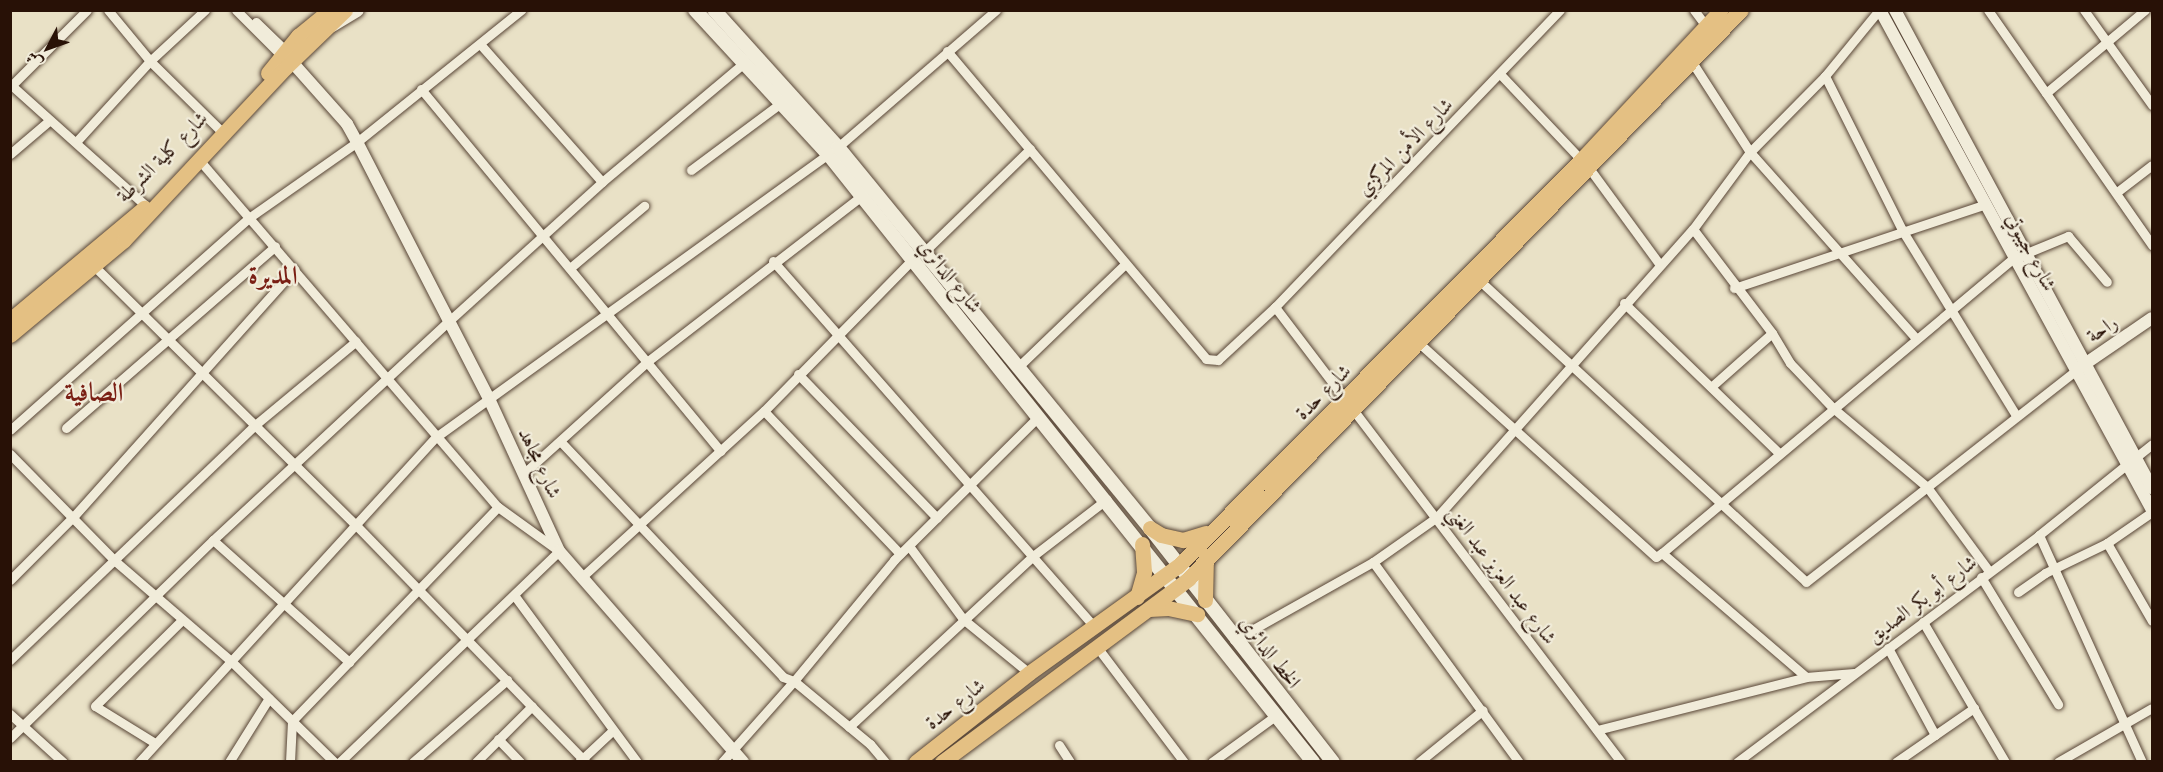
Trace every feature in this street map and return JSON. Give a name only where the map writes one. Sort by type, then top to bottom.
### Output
[{"type":"main road","name":"شارع كلية الشرطة","points":[[10,335],[94,266],[201,162],[330,10]]},
{"type":"main road","points":[[321,20],[345,10]]},
{"type":"main road","points":[[321,20],[357,10]]},
{"type":"main road","name":"شارع الدائري","points":[[694,10],[781,103],[833,151],[860,197],[1142,544],[1172,570]]},
{"type":"main road","name":"شارع الدائري","points":[[714,10],[833,151],[924,252],[1150,528],[1172,570]]},
{"type":"main road","name":"شارع حدة","points":[[942,762],[1097,647],[1209,532],[1419,343],[1479,280],[1721,10]]},
{"type":"main road","name":"شارع حدة","points":[[916,762],[1029,673],[1095,628],[1182,583],[1348,407],[1585,163],[1692,62],[1741,10]]},
{"type":"main road","name":"شارع كلية الشرطة","points":[[10,320],[146,206],[287,59]]},
{"type":"main road","points":[[1150,528],[1161,535],[1183,540],[1209,532]]},
{"type":"main road","points":[[1142,544],[1144,572],[1141,604],[1197,614]]},
{"type":"main road","points":[[1205,600],[1206,556]]},
{"type":"main road","name":"الخط الدائري","points":[[1172,570],[1182,583],[1197,614],[1313,762]]},
{"type":"main road","name":"الخط الدائري","points":[[1182,583],[1205,600],[1234,640],[1333,762]]},
{"type":"street","points":[[87,10],[11,85],[146,206]]},
{"type":"street","points":[[108,10],[150,61],[220,130]]},
{"type":"street","points":[[76,142],[150,61],[205,10]]},
{"type":"street","points":[[236,10],[287,59]]},
{"type":"street","points":[[244,10],[287,59]]},
{"type":"street","points":[[10,430],[140,312],[250,217],[357,142],[521,10]]},
{"type":"street","points":[[139,762],[354,523],[436,437],[610,315],[833,151],[996,10]]},
{"type":"street","name":"شارع الأمن المركزي","points":[[947,51],[1206,359],[1218,360],[1275,307],[1560,10]]},
{"type":"street","points":[[1694,10],[1706,26]]},
{"type":"street","points":[[1234,640],[1373,562],[1437,517],[1624,303],[1693,229],[1750,152],[1825,76],[1879,10]]},
{"type":"street","name":"شارع جيبوتي","points":[[1879,10],[2074,372],[2152,488]]},
{"type":"street","points":[[1988,10],[2152,245]]},
{"type":"street","points":[[2084,10],[2151,101]]},
{"type":"street","points":[[2046,93],[2145,10]]},
{"type":"street","name":"شارع جيبوتي","points":[[1900,13],[2085,364],[2132,460],[2152,511]]},
{"type":"street","points":[[480,44],[602,182]]},
{"type":"street","name":"شارع مجاهد","points":[[287,59],[357,142],[450,320],[559,551],[742,762]]},
{"type":"street","points":[[1692,62],[1750,152],[1841,250],[1917,338]]},
{"type":"street","points":[[10,738],[213,540],[390,380],[450,320],[602,182],[744,63]]},
{"type":"street","points":[[1500,74],[1585,163],[1660,265]]},
{"type":"street","points":[[1825,76],[1902,230],[2015,414]]},
{"type":"street","points":[[421,89],[722,450]]},
{"type":"street","points":[[691,170],[781,103]]},
{"type":"street","points":[[10,154],[50,120]]},
{"type":"street","points":[[924,252],[1030,149]]},
{"type":"street","points":[[201,162],[498,507],[559,551],[466,638],[340,762]]},
{"type":"street","points":[[2117,192],[2152,165]]},
{"type":"street","points":[[523,474],[648,361],[773,261],[860,197]]},
{"type":"street","points":[[1734,288],[1841,250],[1984,205]]},
{"type":"street","points":[[570,268],[644,206]]},
{"type":"street","points":[[1693,229],[1734,288],[1772,333],[1790,363],[1833,408],[1927,487],[1985,574],[2058,704]]},
{"type":"street","points":[[1419,343],[1656,557],[2012,259],[2026,251],[2068,236],[2107,282]]},
{"type":"street","points":[[66,428],[275,246]]},
{"type":"street","points":[[583,576],[764,411],[912,260]]},
{"type":"street","points":[[773,261],[974,484],[1095,628]]},
{"type":"street","points":[[1017,368],[1124,264]]},
{"type":"street","points":[[94,266],[354,523],[583,760],[612,731]]},
{"type":"street","points":[[10,580],[74,516],[295,269]]},
{"type":"street","points":[[1479,280],[1573,363],[1806,582],[2015,414],[2074,372]]},
{"type":"street","points":[[1624,303],[1779,453]]},
{"type":"street","name":"شارع عبد العزيز عبد الغني","points":[[1275,307],[1348,407],[1437,517],[1621,762]]},
{"type":"street","name":"راحة","points":[[2074,372],[2152,318]]},
{"type":"street","points":[[1711,387],[1772,333]]},
{"type":"street","points":[[10,660],[255,425],[356,341]]},
{"type":"street","points":[[798,374],[937,518]]},
{"type":"street","points":[[764,411],[900,554]]},
{"type":"street","points":[[722,762],[794,681],[900,554],[974,484],[1039,416]]},
{"type":"street","points":[[561,442],[641,523],[783,677],[794,681],[849,727],[885,762]]},
{"type":"street","name":"شارع أبو بكر الصديق","points":[[1743,760],[1854,673],[2039,535],[2152,444]]},
{"type":"street","points":[[10,454],[74,516],[114,560],[231,662],[334,762]]},
{"type":"street","points":[[849,727],[1033,556],[1107,499]]},
{"type":"street","points":[[290,762],[292,721],[498,507]]},
{"type":"street","points":[[2018,592],[2045,573],[2054,572],[2107,543],[2152,511]]},
{"type":"street","points":[[2039,535],[2142,762]]},
{"type":"street","points":[[213,540],[349,662]]},
{"type":"street","points":[[2107,543],[2152,621]]},
{"type":"street","points":[[909,546],[963,619],[1029,673]]},
{"type":"street","points":[[1662,553],[1806,677]]},
{"type":"street","points":[[1373,562],[1519,762]]},
{"type":"street","points":[[514,595],[637,762]]},
{"type":"street","points":[[155,743],[95,706],[182,620]]},
{"type":"street","points":[[1923,622],[2005,762]]},
{"type":"street","points":[[1097,647],[1184,762]]},
{"type":"street","points":[[1888,648],[1935,735]]},
{"type":"street","points":[[1596,730],[1806,677],[1854,673]]},
{"type":"street","points":[[413,762],[507,680]]},
{"type":"street","points":[[229,762],[269,698]]},
{"type":"street","points":[[476,762],[532,706]]},
{"type":"street","points":[[1896,762],[1974,708]]},
{"type":"street","points":[[2058,762],[2152,708]]},
{"type":"street","points":[[1419,762],[1483,711]]},
{"type":"street","points":[[10,714],[63,762]]},
{"type":"street","points":[[1212,762],[1275,716]]},
{"type":"street","points":[[498,739],[520,762]]},
{"type":"street","points":[[1059,745],[1070,762]]},
{"type":"district","name":"المديرة","points":[[273,276]]},
{"type":"district","name":"الصافية","points":[[94,393]]}]
